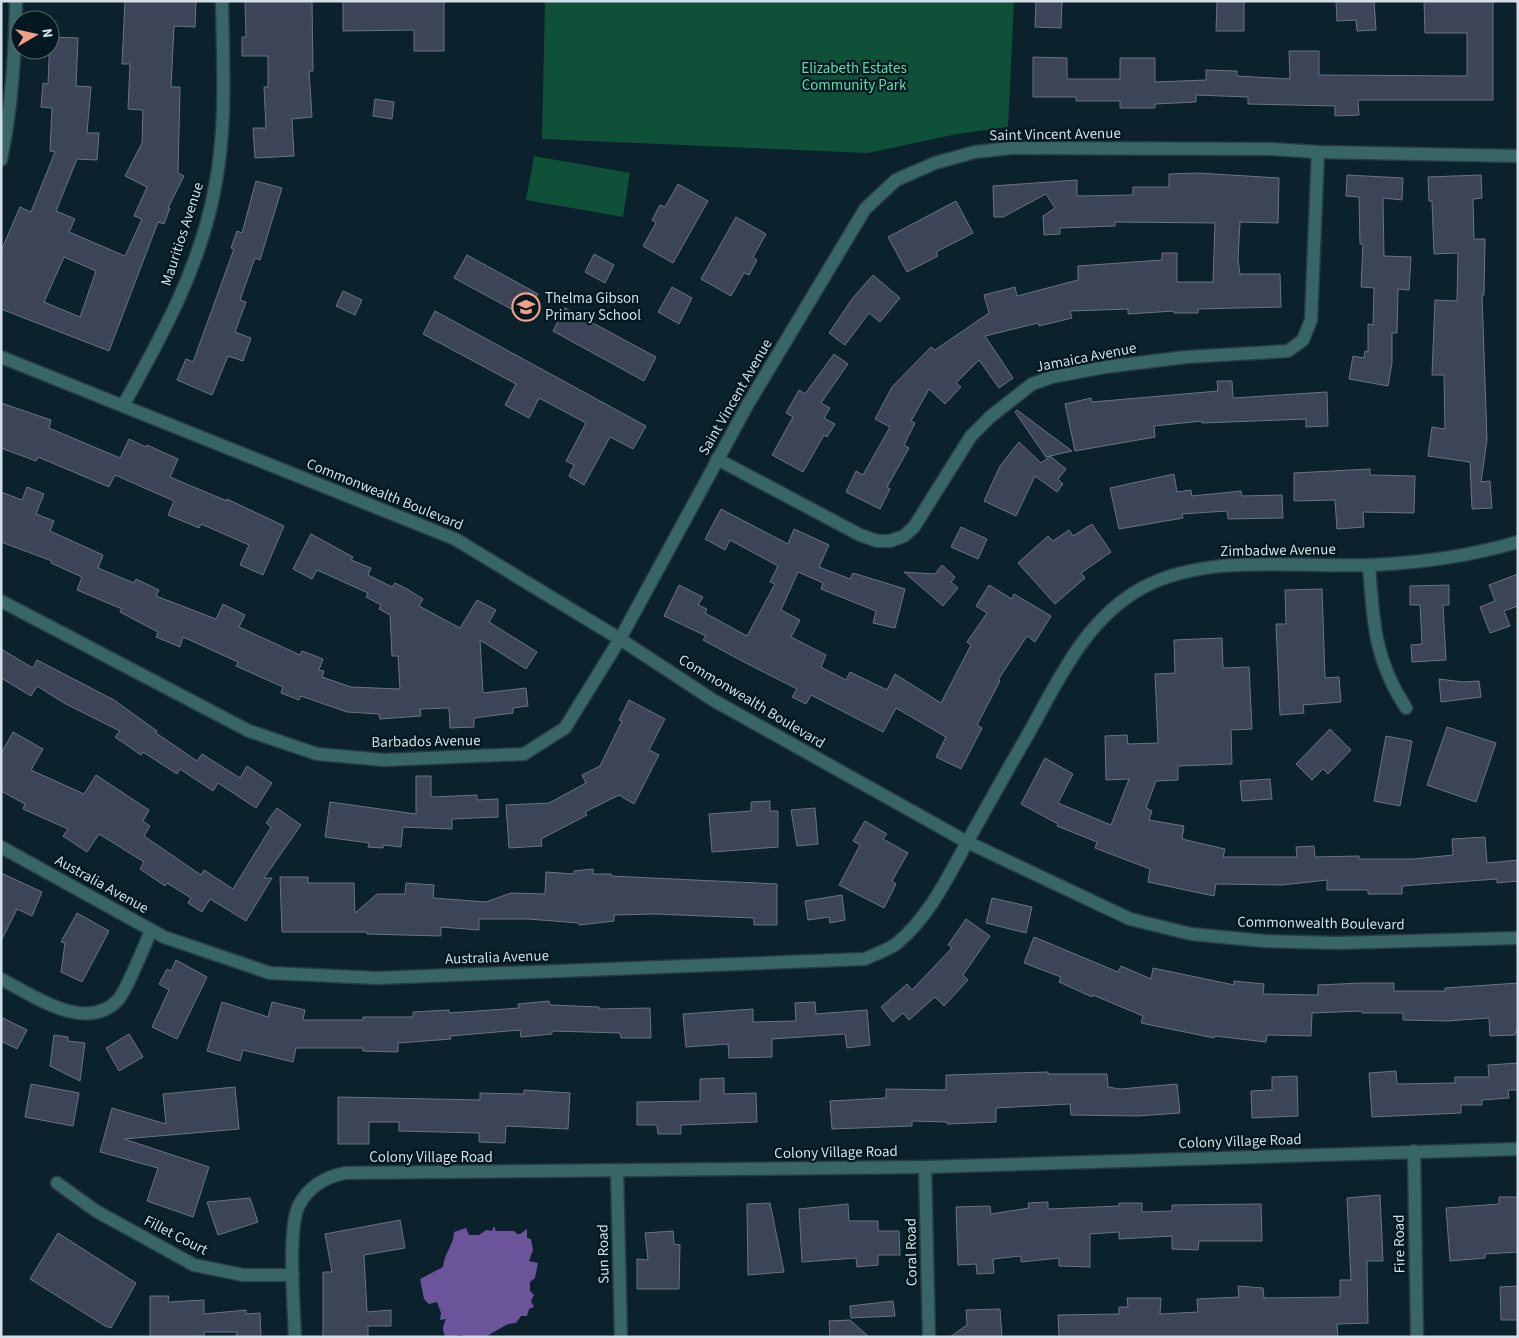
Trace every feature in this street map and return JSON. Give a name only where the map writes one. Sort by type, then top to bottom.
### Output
[{"type":"street","points":[[1,160],[11,105],[15,62],[16,1]]},
{"type":"street","name":"Mauritios Avenue","points":[[124,404],[167,329],[199,246],[215,188],[222,125],[222,1]]},
{"type":"street","name":"Saint Vincent Avenue","points":[[620,639],[717,460],[865,209],[896,180],[935,163],[975,152],[1011,148],[1271,149],[1318,152],[1518,156]]},
{"type":"street","name":"Jamaica Avenue","points":[[717,460],[845,529],[877,541],[890,541],[904,536],[914,527],[971,436],[990,417],[1032,384],[1052,377],[1105,366],[1186,357],[1288,350],[1303,340],[1311,320],[1318,152]]},
{"type":"street","name":"Commonwealth Boulevard","points":[[1,357],[124,404],[455,538],[620,639],[713,700],[967,842],[1130,919],[1191,934],[1264,941],[1337,943],[1518,938]]},
{"type":"street","name":"Zimbadwe Avenue","points":[[967,842],[1061,675],[1084,640],[1120,601],[1145,587],[1178,575],[1216,567],[1266,564],[1369,565],[1481,553],[1518,542]]},
{"type":"street","points":[[1369,565],[1375,630],[1381,659],[1390,683],[1406,708]]},
{"type":"street","name":"Barbados Avenue","points":[[1,601],[249,731],[317,754],[384,760],[524,754],[565,728],[620,639]]},
{"type":"street","name":"Australia Avenue","points":[[1,847],[164,937],[270,973],[377,978],[865,959],[895,944],[919,919],[940,893],[967,842]]},
{"type":"street","points":[[1,979],[63,1010],[77,1014],[107,1008],[119,999],[151,931]]},
{"type":"street","name":"Colony Village Road","points":[[295,1337],[294,1222],[298,1207],[306,1194],[317,1183],[330,1176],[345,1174],[925,1167],[1518,1149]]},
{"type":"street","name":"Fire Road","points":[[1414,1151],[1417,1337]]},
{"type":"street","name":"Coral Road","points":[[925,1167],[929,1337]]},
{"type":"street","name":"Sun Road","points":[[617,1171],[621,1337]]},
{"type":"street","name":"Fillet Court","points":[[57,1183],[96,1211],[194,1265],[243,1276],[293,1275]]},
{"type":"green space","name":"Elizabeth Estates Community Park","points":[[545,1],[1014,1],[1008,127],[957,134],[868,153],[542,139]]},
{"type":"green space","points":[[534,156],[630,173],[623,217],[526,200]]},
{"type":"shaded area","points":[[494,1226],[496,1231],[514,1231],[517,1234],[527,1229],[527,1238],[531,1239],[533,1250],[529,1261],[538,1263],[535,1278],[530,1282],[530,1291],[534,1295],[531,1301],[534,1307],[529,1309],[527,1316],[521,1316],[516,1323],[508,1324],[485,1337],[462,1337],[462,1335],[446,1337],[443,1328],[446,1319],[440,1320],[441,1313],[437,1302],[429,1304],[424,1299],[420,1279],[443,1267],[454,1232],[466,1228],[469,1235],[479,1235],[486,1230],[492,1231]]},
{"type":"building","points":[[125,1],[196,1],[195,27],[174,26],[171,87],[180,87],[178,173],[184,176],[168,208],[170,208],[164,224],[158,222],[109,351],[1,309],[1,251],[20,207],[31,212],[55,152],[50,151],[52,108],[41,107],[43,83],[48,84],[49,60],[60,60],[60,37],[78,38],[76,86],[91,87],[87,133],[99,133],[97,160],[77,159],[56,211],[75,219],[69,232],[125,256],[142,219],[134,216],[147,187],[125,176],[142,143],[143,110],[128,109],[130,64],[122,64]],"holes":[[[64,257],[96,271],[80,317],[44,302]]]},
{"type":"building","points":[[245,1],[312,1],[313,71],[309,71],[312,117],[292,119],[294,156],[255,158],[253,128],[266,128],[264,87],[268,87],[268,56],[242,56],[242,37],[246,37]]},
{"type":"building","points":[[343,1],[444,1],[444,51],[414,51],[414,30],[343,31]]},
{"type":"building","points":[[1036,1],[1062,1],[1061,28],[1035,27]]},
{"type":"building","points":[[1217,1],[1244,1],[1244,31],[1216,31]]},
{"type":"building","points":[[1336,1],[1374,1],[1376,30],[1357,31],[1356,20],[1337,21]]},
{"type":"building","points":[[1424,1],[1493,1],[1493,100],[1358,100],[1359,115],[1335,116],[1335,106],[1248,104],[1248,97],[1196,95],[1196,102],[1155,104],[1155,108],[1120,108],[1120,101],[1076,101],[1076,97],[1033,97],[1033,57],[1067,58],[1067,79],[1120,79],[1120,58],[1155,58],[1155,82],[1206,80],[1206,70],[1237,71],[1237,76],[1290,79],[1289,51],[1319,51],[1319,75],[1467,76],[1467,33],[1425,33]]},
{"type":"building","points":[[375,99],[394,102],[392,119],[373,116]]},
{"type":"building","points":[[1198,173],[1279,178],[1278,223],[1240,222],[1238,260],[1240,274],[1280,274],[1281,307],[1198,309],[1198,313],[1174,313],[1174,311],[1128,314],[1128,309],[1070,311],[1072,318],[1039,326],[1038,323],[985,336],[1013,378],[999,388],[979,360],[956,383],[961,387],[945,404],[929,389],[911,421],[915,423],[904,445],[909,448],[887,487],[890,489],[880,509],[846,492],[856,471],[863,475],[890,427],[875,419],[892,387],[931,347],[935,350],[989,313],[984,295],[1015,287],[1017,296],[1078,280],[1078,266],[1162,260],[1162,253],[1177,253],[1177,282],[1213,282],[1215,223],[1115,222],[1115,226],[1060,228],[1060,234],[1044,235],[1043,216],[1055,208],[1046,194],[1003,217],[994,217],[993,186],[1077,180],[1077,196],[1133,195],[1133,187],[1169,187],[1169,174]]},
{"type":"building","points":[[1347,175],[1403,178],[1402,200],[1383,198],[1384,256],[1411,257],[1409,290],[1398,289],[1397,333],[1392,333],[1392,363],[1388,386],[1349,379],[1353,356],[1364,358],[1365,351],[1368,352],[1368,324],[1373,325],[1374,288],[1361,287],[1363,244],[1360,244],[1359,197],[1346,196]]},
{"type":"building","points":[[1481,175],[1482,198],[1473,199],[1474,239],[1485,239],[1484,295],[1482,295],[1487,440],[1481,482],[1490,481],[1492,508],[1472,509],[1470,462],[1428,456],[1432,427],[1445,429],[1444,375],[1432,375],[1435,300],[1457,301],[1458,253],[1434,254],[1432,201],[1429,201],[1428,177]]},
{"type":"building","points":[[256,181],[282,188],[260,260],[255,258],[240,300],[246,302],[235,332],[251,338],[243,361],[228,356],[212,395],[177,380],[186,359],[193,362],[234,249],[231,248],[237,231],[242,233]]},
{"type":"building","points":[[678,184],[708,201],[673,263],[643,246],[656,223],[652,220],[660,205],[665,207]]},
{"type":"building","points":[[956,201],[973,233],[936,252],[938,256],[907,272],[888,237]]},
{"type":"building","points":[[736,217],[766,234],[753,257],[757,260],[749,275],[744,273],[731,296],[701,279]]},
{"type":"building","points":[[594,254],[614,265],[605,283],[585,272]]},
{"type":"building","points":[[467,255],[538,294],[526,317],[454,278]]},
{"type":"building","points":[[873,275],[900,298],[880,322],[869,313],[845,345],[829,333],[852,299]]},
{"type":"building","points":[[672,287],[692,298],[679,324],[658,312]]},
{"type":"building","points":[[343,291],[362,300],[355,315],[336,306]]},
{"type":"building","points":[[565,308],[656,357],[644,381],[553,331]]},
{"type":"building","points":[[435,311],[646,426],[633,449],[610,437],[584,485],[569,476],[574,465],[566,461],[586,423],[539,398],[529,418],[505,405],[516,384],[423,334]]},
{"type":"building","points":[[834,354],[848,364],[821,403],[830,408],[824,418],[835,424],[827,437],[824,435],[803,472],[772,455],[793,417],[786,413],[799,390],[805,394]]},
{"type":"building","points":[[1217,381],[1232,381],[1233,398],[1327,392],[1328,426],[1306,427],[1306,419],[1202,423],[1202,421],[1154,426],[1155,437],[1075,451],[1065,404],[1091,398],[1092,402],[1218,391]]},
{"type":"building","points":[[1,403],[51,420],[49,428],[120,458],[129,439],[146,447],[147,445],[178,459],[170,477],[227,501],[227,499],[284,526],[263,575],[240,565],[249,545],[201,524],[199,528],[168,515],[174,501],[115,475],[109,487],[38,457],[36,461],[1,448]]},
{"type":"building","points":[[1017,410],[1072,451],[1046,457],[1015,412]]},
{"type":"building","points":[[1019,442],[1041,463],[1050,456],[1066,469],[1058,479],[1063,484],[1057,492],[1035,476],[1016,516],[984,501],[1000,466]]},
{"type":"building","points":[[1370,469],[1370,475],[1415,476],[1414,513],[1363,512],[1364,527],[1337,529],[1335,500],[1294,501],[1294,473]]},
{"type":"building","points":[[1174,474],[1177,492],[1191,490],[1192,496],[1241,491],[1242,496],[1282,495],[1283,518],[1228,519],[1227,511],[1182,514],[1183,518],[1119,529],[1110,488]]},
{"type":"building","points":[[27,487],[44,494],[36,514],[54,521],[50,531],[103,555],[98,568],[134,583],[136,579],[159,590],[156,596],[216,619],[223,604],[245,615],[239,627],[300,655],[302,651],[323,659],[319,670],[324,671],[322,677],[351,687],[400,689],[398,656],[392,656],[390,615],[379,609],[381,605],[366,597],[368,593],[317,570],[312,579],[293,569],[311,534],[353,557],[351,560],[371,568],[368,575],[392,587],[395,583],[423,599],[419,606],[460,628],[477,600],[496,610],[489,622],[537,652],[526,669],[480,640],[483,693],[526,688],[528,706],[513,708],[513,713],[474,718],[474,727],[450,728],[449,708],[420,709],[421,716],[380,719],[379,714],[347,712],[301,696],[299,700],[281,693],[283,687],[236,666],[238,662],[183,637],[180,647],[156,637],[158,632],[120,612],[122,609],[77,590],[82,577],[51,563],[52,561],[1,542],[1,492],[22,500]]},
{"type":"building","points":[[721,509],[788,544],[794,529],[829,545],[819,567],[850,579],[853,573],[905,589],[895,628],[873,623],[876,611],[821,589],[823,583],[798,572],[781,610],[800,620],[791,637],[826,655],[821,667],[846,680],[850,672],[887,690],[895,674],[941,703],[971,645],[967,642],[987,613],[976,606],[989,585],[1012,599],[1014,594],[1051,616],[1035,642],[1027,636],[998,680],[1000,681],[977,725],[982,728],[961,769],[936,757],[946,737],[896,708],[883,732],[811,695],[806,704],[792,697],[797,689],[703,640],[706,636],[664,616],[679,585],[703,597],[698,605],[707,609],[705,613],[747,636],[775,584],[770,582],[778,566],[730,540],[725,550],[705,539]]},
{"type":"building","points":[[1092,524],[1111,552],[1081,573],[1085,578],[1055,604],[1018,563],[1048,536],[1053,541],[1069,530],[1073,536]]},
{"type":"building","points":[[961,527],[987,539],[978,559],[951,547]]},
{"type":"building","points":[[942,565],[955,577],[951,582],[958,588],[943,606],[904,572],[935,574]]},
{"type":"building","points":[[1518,574],[1518,606],[1504,611],[1510,626],[1490,633],[1480,607],[1495,601],[1489,585]]},
{"type":"building","points":[[1449,585],[1449,605],[1443,605],[1446,660],[1412,662],[1411,645],[1422,644],[1420,605],[1410,605],[1410,586]]},
{"type":"building","points":[[1322,589],[1325,678],[1339,677],[1341,702],[1303,705],[1304,713],[1280,715],[1276,624],[1286,624],[1285,590]]},
{"type":"building","points":[[1222,638],[1223,668],[1249,667],[1252,729],[1231,730],[1232,764],[1178,766],[1178,780],[1156,781],[1146,808],[1152,811],[1149,820],[1184,826],[1182,839],[1225,849],[1223,857],[1297,857],[1296,847],[1314,846],[1315,857],[1359,856],[1359,859],[1413,859],[1453,855],[1452,839],[1485,837],[1487,863],[1518,860],[1518,881],[1497,883],[1497,879],[1402,886],[1402,894],[1368,894],[1368,890],[1327,890],[1327,880],[1282,885],[1216,884],[1214,896],[1148,882],[1150,869],[1095,848],[1097,842],[1057,826],[1058,824],[1021,804],[1045,758],[1073,774],[1058,803],[1111,825],[1129,779],[1106,780],[1105,736],[1127,735],[1128,744],[1158,743],[1155,674],[1175,673],[1174,640]]},
{"type":"building","points":[[1,649],[33,668],[37,660],[114,700],[157,731],[156,733],[197,761],[202,754],[240,778],[247,766],[272,783],[256,808],[218,783],[213,791],[180,769],[177,774],[143,752],[141,755],[115,737],[120,731],[64,703],[37,686],[31,696],[1,678]]},
{"type":"building","points":[[1439,679],[1463,682],[1479,681],[1481,697],[1441,702]]},
{"type":"building","points":[[629,700],[665,719],[649,750],[659,755],[634,804],[619,795],[585,812],[587,815],[541,839],[542,846],[509,848],[506,805],[549,803],[586,783],[582,775],[600,766],[622,721],[619,720]]},
{"type":"building","points":[[1447,727],[1496,743],[1476,802],[1427,785]]},
{"type":"building","points":[[1330,729],[1351,750],[1328,774],[1323,769],[1312,780],[1296,764]]},
{"type":"building","points":[[13,732],[43,749],[31,770],[84,794],[96,775],[149,810],[143,821],[150,826],[144,836],[201,875],[204,870],[233,889],[271,827],[266,823],[277,808],[301,825],[264,878],[272,878],[246,921],[210,899],[202,912],[188,903],[191,898],[167,883],[165,886],[140,869],[144,862],[99,834],[87,852],[63,836],[68,829],[23,809],[25,804],[1,791],[1,754]]},
{"type":"building","points":[[1386,736],[1412,741],[1400,806],[1374,801]]},
{"type":"building","points":[[416,776],[431,776],[431,797],[477,795],[477,800],[498,799],[498,817],[452,819],[452,829],[403,827],[401,847],[383,845],[383,848],[368,847],[369,843],[325,837],[330,802],[416,814]]},
{"type":"building","points":[[1270,779],[1272,799],[1242,801],[1240,781]]},
{"type":"building","points":[[770,801],[770,811],[778,811],[778,847],[712,852],[709,814],[751,811],[751,802]]},
{"type":"building","points":[[815,808],[818,844],[797,846],[791,810]]},
{"type":"building","points":[[865,821],[887,834],[883,839],[908,853],[892,881],[896,884],[884,908],[839,885],[860,845],[853,841]]},
{"type":"building","points":[[593,869],[593,874],[611,874],[611,876],[777,884],[777,925],[754,925],[754,918],[654,914],[614,915],[614,921],[579,925],[579,923],[528,919],[479,919],[479,930],[441,927],[441,936],[367,934],[367,932],[282,932],[280,877],[308,877],[308,883],[354,883],[355,913],[377,894],[405,894],[406,883],[434,885],[433,898],[486,902],[511,893],[545,894],[546,872],[574,874],[574,871]]},
{"type":"building","points":[[1,873],[42,892],[32,916],[17,909],[1,941]]},
{"type":"building","points":[[842,895],[845,920],[830,923],[829,917],[808,920],[805,901]]},
{"type":"building","points":[[992,898],[1032,907],[1026,933],[986,923]]},
{"type":"building","points":[[77,913],[109,931],[82,982],[61,972],[65,943],[61,942]]},
{"type":"building","points":[[966,919],[990,936],[963,975],[968,980],[944,1006],[935,997],[909,1020],[903,1013],[893,1022],[881,1007],[907,984],[912,990],[952,948],[948,945]]},
{"type":"building","points":[[1034,937],[1118,972],[1121,966],[1151,979],[1153,968],[1234,985],[1234,981],[1264,984],[1263,994],[1318,995],[1318,985],[1361,983],[1394,983],[1394,991],[1445,991],[1445,988],[1518,983],[1518,1026],[1515,1035],[1490,1036],[1489,1018],[1447,1021],[1403,1020],[1403,1013],[1362,1013],[1362,1011],[1312,1013],[1311,1036],[1267,1035],[1266,1042],[1215,1036],[1214,1038],[1141,1023],[1143,1016],[1093,995],[1092,997],[1059,982],[1061,977],[1024,963]]},
{"type":"building","points":[[176,960],[207,977],[177,1039],[152,1027],[169,990],[159,984],[167,969],[171,971]]},
{"type":"building","points":[[549,1001],[550,1005],[599,1007],[599,1009],[650,1008],[651,1038],[621,1038],[620,1033],[552,1031],[552,1034],[521,1037],[520,1030],[450,1036],[451,1039],[398,1043],[398,1052],[363,1051],[363,1048],[296,1048],[293,1062],[243,1050],[240,1061],[207,1051],[222,1002],[268,1017],[272,1002],[305,1010],[303,1020],[363,1020],[363,1017],[413,1017],[413,1012],[449,1010],[449,1013],[519,1008],[518,1004]]},
{"type":"building","points":[[815,1002],[816,1014],[867,1010],[870,1045],[847,1048],[845,1034],[772,1039],[772,1057],[729,1058],[728,1044],[686,1047],[683,1014],[753,1009],[753,1022],[796,1021],[795,1003]]},
{"type":"building","points":[[1,1017],[27,1030],[17,1049],[1,1041]]},
{"type":"building","points":[[129,1034],[143,1057],[119,1071],[106,1048]]},
{"type":"building","points":[[54,1035],[68,1037],[68,1041],[85,1043],[80,1081],[50,1066]]},
{"type":"building","points":[[1518,1063],[1518,1090],[1508,1090],[1509,1098],[1482,1100],[1482,1105],[1461,1105],[1461,1113],[1372,1117],[1369,1073],[1396,1071],[1397,1084],[1455,1083],[1455,1077],[1489,1077],[1488,1065]]},
{"type":"building","points":[[1048,1072],[1048,1074],[1107,1074],[1108,1087],[1120,1089],[1177,1084],[1180,1113],[1137,1116],[1071,1115],[1070,1104],[996,1108],[996,1122],[947,1124],[947,1122],[912,1121],[912,1126],[832,1129],[830,1101],[886,1098],[886,1089],[946,1090],[946,1075]]},
{"type":"building","points":[[1297,1076],[1298,1116],[1252,1118],[1251,1091],[1272,1090],[1272,1077]]},
{"type":"building","points":[[724,1078],[724,1094],[756,1093],[757,1122],[681,1125],[681,1134],[658,1134],[657,1125],[637,1125],[637,1102],[700,1101],[700,1079]]},
{"type":"building","points":[[31,1084],[79,1093],[73,1126],[25,1117]]},
{"type":"building","points":[[235,1087],[239,1129],[124,1139],[209,1167],[193,1217],[147,1201],[158,1168],[100,1152],[112,1108],[166,1124],[163,1094]]},
{"type":"building","points":[[524,1090],[570,1093],[568,1129],[506,1126],[505,1143],[479,1142],[479,1133],[399,1131],[399,1122],[369,1122],[369,1144],[338,1144],[338,1097],[480,1100],[480,1093],[524,1094]]},
{"type":"building","points":[[1380,1195],[1383,1261],[1367,1261],[1368,1323],[1337,1324],[1338,1337],[1059,1337],[1058,1315],[1119,1314],[1119,1307],[1128,1307],[1127,1298],[1161,1298],[1160,1314],[1198,1312],[1197,1299],[1239,1297],[1238,1286],[1263,1288],[1264,1298],[1340,1297],[1340,1280],[1351,1280],[1347,1198]]},
{"type":"building","points":[[1499,1197],[1518,1197],[1518,1252],[1485,1254],[1485,1258],[1450,1261],[1446,1208],[1499,1204]]},
{"type":"building","points":[[250,1198],[258,1222],[218,1235],[207,1202]]},
{"type":"building","points":[[1048,1202],[1048,1209],[1119,1206],[1119,1203],[1142,1203],[1142,1212],[1172,1211],[1172,1205],[1261,1204],[1262,1241],[1199,1241],[1198,1250],[1172,1249],[1172,1236],[1119,1239],[1119,1232],[1090,1234],[1090,1267],[1059,1266],[1059,1258],[1021,1262],[1021,1256],[993,1259],[994,1273],[977,1274],[976,1264],[958,1265],[956,1207],[990,1206],[991,1214],[1029,1208],[1028,1203]]},
{"type":"building","points":[[770,1203],[784,1272],[748,1275],[747,1204]]},
{"type":"building","points":[[848,1204],[849,1221],[878,1221],[878,1231],[899,1231],[900,1255],[878,1255],[878,1265],[857,1267],[856,1258],[802,1262],[799,1209]]},
{"type":"building","points":[[400,1220],[405,1248],[364,1255],[367,1312],[391,1310],[391,1326],[368,1326],[368,1337],[323,1337],[323,1272],[332,1272],[325,1234]]},
{"type":"building","points":[[673,1231],[674,1244],[680,1245],[679,1289],[637,1289],[637,1259],[648,1260],[645,1233]]},
{"type":"building","points":[[58,1233],[136,1283],[111,1328],[30,1279]]},
{"type":"building","points":[[1518,1286],[1518,1320],[1501,1320],[1500,1287]]},
{"type":"building","points":[[150,1296],[169,1296],[168,1302],[204,1300],[204,1314],[246,1310],[246,1314],[260,1313],[261,1337],[236,1337],[237,1332],[204,1332],[204,1336],[150,1337]]},
{"type":"building","points":[[893,1301],[895,1316],[851,1318],[850,1306]]},
{"type":"building","points":[[1000,1309],[1002,1337],[950,1337],[967,1325],[966,1310]]},
{"type":"building","points":[[850,1320],[869,1337],[830,1337],[829,1321]]},
{"type":"place","name":"Thelma Gibson Primary School","points":[[526,307]]}]
